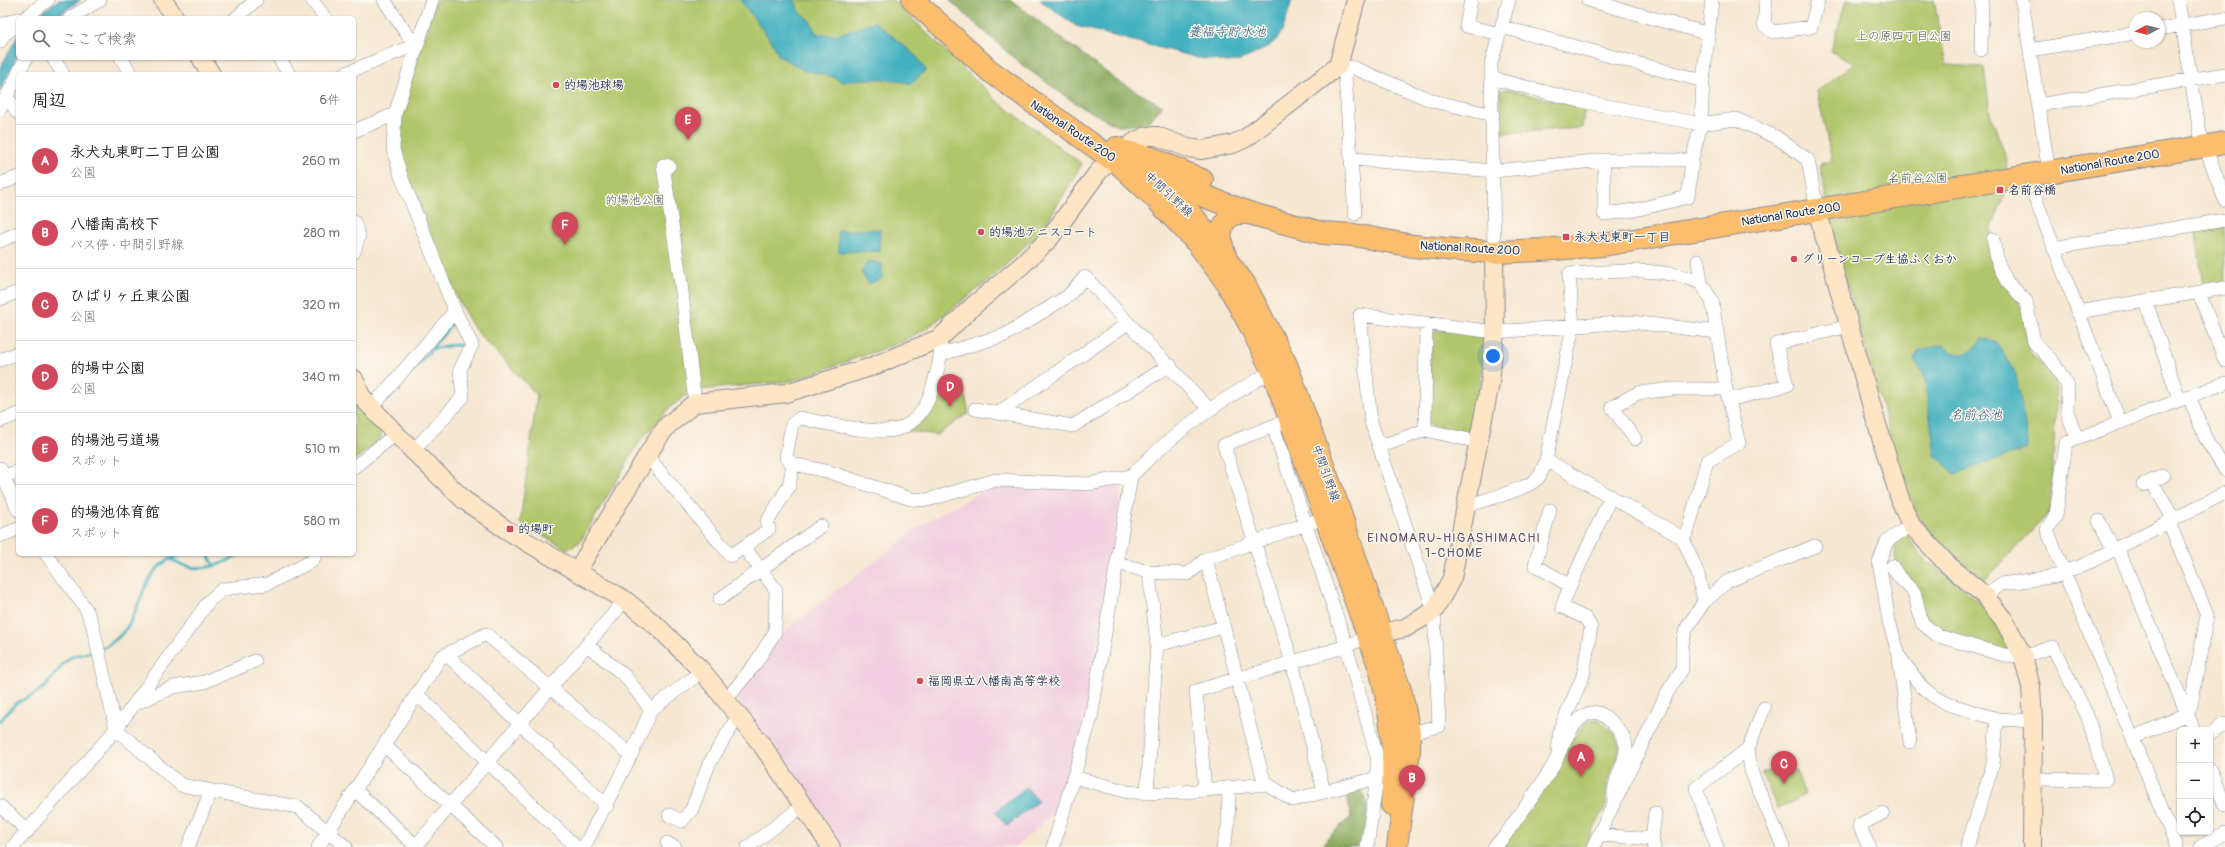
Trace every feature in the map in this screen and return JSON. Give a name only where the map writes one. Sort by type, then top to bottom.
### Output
[{"type":"highway","name":"National Route 200","points":[[913,0],[990,71],[1150,176],[1252,214],[1322,233],[1355,225]]},
{"type":"highway","name":"National Route 200","points":[[934,0],[1003,63],[1116,155],[1151,158],[1219,188],[1278,210],[1322,221],[1355,225],[1413,246],[1494,252],[1603,245],[2216,144]]},
{"type":"main road","name":"中間引野線","points":[[1116,155],[1183,228],[1201,250],[1226,283],[1279,368],[1281,422],[1315,521],[1375,635],[1402,693],[1410,733],[1408,772],[1397,847]]},
{"type":"main road","name":"中間引野線","points":[[1150,176],[1194,216],[1227,258],[1256,302],[1375,635],[1387,698],[1392,736],[1394,771],[1385,847]]},
{"type":"main road","points":[[1227,258],[1220,236],[1226,221],[1233,215],[1252,214]]},
{"type":"street","points":[[26,16],[48,0]]},
{"type":"street","points":[[79,16],[92,13],[100,0]]},
{"type":"street","points":[[163,0],[174,16]]},
{"type":"street","points":[[312,0],[324,16]]},
{"type":"street","points":[[384,0],[406,33],[417,46]]},
{"type":"street","points":[[414,450],[463,398],[460,370],[472,345],[455,311],[401,176],[393,149],[395,114],[432,0]]},
{"type":"street","points":[[1279,368],[1209,409],[1158,448],[1130,476],[1089,484],[996,480],[927,500],[911,499],[826,471],[793,464],[786,458],[792,424],[800,418],[859,429],[897,430],[915,418],[925,409],[931,396],[941,346],[973,306],[1022,266],[1049,239],[1099,171],[1116,155],[1147,136],[1157,136],[1188,148],[1202,150],[1232,144],[1246,138],[1338,66],[1356,0]]},
{"type":"street","points":[[1471,0],[1466,26],[1501,30],[1702,81]]},
{"type":"street","points":[[1205,790],[1196,691],[1375,635],[1405,628],[1434,611],[1452,578],[1490,383],[1495,332],[1494,171],[1491,78],[1492,64],[1509,0]]},
{"type":"street","points":[[1588,0],[1709,34]]},
{"type":"street","points":[[1604,160],[1604,214],[1635,210],[1688,197],[1692,160],[1701,124],[1702,81],[1712,0]]},
{"type":"street","points":[[1766,0],[1764,25],[1773,32],[1811,27],[1818,0]]},
{"type":"street","points":[[1981,50],[1982,0]]},
{"type":"street","points":[[2022,0],[2049,172]]},
{"type":"street","points":[[2178,0],[2200,133],[2216,144],[2225,200]]},
{"type":"street","points":[[238,16],[249,7]]},
{"type":"street","points":[[2165,28],[2225,18]]},
{"type":"street","points":[[0,25],[16,21]]},
{"type":"street","points":[[0,42],[16,25]]},
{"type":"street","points":[[2030,50],[2129,34]]},
{"type":"street","points":[[346,72],[355,63],[404,48],[417,46]]},
{"type":"street","points":[[19,72],[25,60]]},
{"type":"street","points":[[54,60],[63,72]]},
{"type":"street","points":[[122,60],[130,72]]},
{"type":"street","points":[[202,60],[210,72]]},
{"type":"street","points":[[280,60],[288,72]]},
{"type":"street","points":[[1338,66],[1354,68],[1433,101],[1493,115]]},
{"type":"street","points":[[1338,66],[1345,76],[1353,159],[1355,225]]},
{"type":"street","points":[[2039,105],[2225,74]]},
{"type":"street","points":[[0,109],[16,78]]},
{"type":"street","points":[[1491,78],[1576,100],[1701,124],[1736,119],[1776,137],[1808,160],[1824,209],[1849,326],[1893,478],[1911,525],[1946,563],[1985,596],[2004,620],[2023,656],[2031,687],[2033,721],[2032,847]]},
{"type":"street","points":[[7,97],[16,110]]},
{"type":"street","points":[[356,130],[395,114]]},
{"type":"street","points":[[1353,159],[1494,171],[1604,160],[1692,160]]},
{"type":"street","points":[[669,166],[663,165],[681,284],[695,403]]},
{"type":"street","points":[[2021,177],[2053,248],[2120,422]]},
{"type":"street","points":[[0,184],[16,178]]},
{"type":"street","points":[[2053,248],[2225,220]]},
{"type":"street","points":[[356,228],[359,236],[356,246]]},
{"type":"street","points":[[0,241],[16,235]]},
{"type":"street","points":[[1993,239],[1998,263],[2007,282],[2026,301],[2034,342],[2053,362],[2068,386],[2067,411],[2077,439]]},
{"type":"street","points":[[1683,538],[1688,530],[1707,461],[1739,443],[1728,394],[1712,301],[1701,283],[1698,261]]},
{"type":"street","points":[[1467,506],[1522,487],[1536,480],[1546,460],[1573,326],[1569,274],[1634,270],[1690,278],[1701,283]]},
{"type":"street","points":[[577,572],[647,456],[668,425],[695,403],[786,393],[871,367],[905,354],[1005,335],[1068,296],[1085,277],[1170,365],[1209,409]]},
{"type":"street","points":[[2077,312],[2225,288]]},
{"type":"street","points":[[0,299],[16,293]]},
{"type":"street","points":[[2200,293],[2225,361]]},
{"type":"street","points":[[2146,302],[2184,398],[2225,470]]},
{"type":"street","points":[[362,401],[455,311]]},
{"type":"street","points":[[1410,733],[1439,726],[1434,611],[1371,422],[1360,315],[1495,332],[1631,322],[1717,332]]},
{"type":"street","points":[[998,413],[1128,323]]},
{"type":"street","points":[[1424,430],[1426,323]]},
{"type":"street","points":[[1635,439],[1612,406],[1638,393],[1673,389],[1728,394],[1787,385],[1776,344],[1849,326]]},
{"type":"street","points":[[0,360],[16,354]]},
{"type":"street","points":[[975,409],[1073,426],[1170,365]]},
{"type":"street","points":[[2177,847],[2047,530],[2056,516],[2066,443],[2225,383]]},
{"type":"street","points":[[356,384],[362,401],[464,500],[505,529],[625,600],[659,628],[702,671],[738,716],[804,805],[831,847]]},
{"type":"street","points":[[0,421],[16,415]]},
{"type":"street","points":[[1281,422],[1224,445],[1253,542],[1292,662],[1324,792]]},
{"type":"street","points":[[1379,447],[1424,430],[1479,442]]},
{"type":"street","points":[[356,465],[396,434]]},
{"type":"street","points":[[647,456],[731,556],[769,529],[767,522],[789,486],[793,464]]},
{"type":"street","points":[[1546,460],[1683,538],[1698,574],[1704,602]]},
{"type":"street","points":[[16,471],[2,472],[16,505]]},
{"type":"street","points":[[1053,847],[1091,718],[1130,476]]},
{"type":"street","points":[[2133,738],[2187,714],[2191,706],[2206,615],[2172,521],[2153,481]]},
{"type":"street","points":[[1985,596],[2001,584],[2057,576],[2064,571],[2082,566],[2116,550],[2225,493]]},
{"type":"street","points":[[1558,755],[1560,729],[1583,676],[1591,627],[1585,618],[1562,607],[1611,496]]},
{"type":"street","points":[[1550,510],[1535,565],[1570,586]]},
{"type":"street","points":[[1117,563],[1149,572],[1188,574],[1206,559],[1315,521],[1346,645],[1377,757],[1377,778],[1368,847]]},
{"type":"street","points":[[2099,521],[2116,550],[2193,727]]},
{"type":"street","points":[[1910,742],[1899,656],[1889,621],[1878,562],[1886,542],[1911,525]]},
{"type":"street","points":[[720,600],[821,526]]},
{"type":"street","points":[[0,536],[16,530]]},
{"type":"street","points":[[1593,847],[1600,835],[1614,801],[1623,788],[1667,693],[1682,669],[1682,645],[1686,629],[1704,602],[1733,578],[1815,546]]},
{"type":"street","points":[[724,699],[730,695],[755,664],[775,632],[776,590],[744,547]]},
{"type":"street","points":[[47,556],[86,609],[96,639],[116,728],[181,785],[298,807],[328,830],[346,847]]},
{"type":"street","points":[[14,847],[116,728],[209,601],[222,589],[267,584],[312,561],[315,556]]},
{"type":"street","points":[[1206,559],[1262,774],[1267,784],[1293,800],[1377,778]]},
{"type":"street","points":[[1892,566],[1899,577],[1914,592],[1922,623],[1938,636],[2004,655],[2023,656],[2053,647],[2087,715],[2106,780],[2033,779]]},
{"type":"street","points":[[1147,793],[1157,644],[1149,572]]},
{"type":"street","points":[[355,790],[416,846],[519,722],[625,600]]},
{"type":"street","points":[[1157,644],[1224,627]]},
{"type":"street","points":[[318,847],[418,695],[441,657],[486,634],[632,755]]},
{"type":"street","points":[[587,645],[625,676],[652,710]]},
{"type":"street","points":[[447,655],[607,806]]},
{"type":"street","points":[[1899,656],[1921,686],[1933,696],[1948,704],[1997,719],[2033,721]]},
{"type":"street","points":[[135,704],[173,687],[204,682],[254,661]]},
{"type":"street","points":[[584,847],[607,806],[652,710],[702,671]]},
{"type":"street","points":[[418,695],[576,847]]},
{"type":"street","points":[[1764,708],[1748,749],[1751,771],[1783,847]]},
{"type":"street","points":[[1494,847],[1504,837],[1554,764],[1566,735],[1584,716],[1593,712],[1602,713],[1618,729],[1624,738],[1626,749],[1613,788],[1614,801]]},
{"type":"street","points":[[669,815],[682,821],[692,809],[709,764],[738,716]]},
{"type":"street","points":[[1967,847],[1993,764],[1997,719]]},
{"type":"street","points":[[2213,732],[2225,724]]},
{"type":"street","points":[[384,745],[496,847]]},
{"type":"street","points":[[1717,847],[1696,788],[1748,749]]},
{"type":"street","points":[[1074,777],[1128,792],[1147,793],[1229,789],[1267,784]]},
{"type":"street","points":[[2213,777],[2225,805]]},
{"type":"street","points":[[1223,847],[1228,827],[1229,789]]},
{"type":"street","points":[[188,847],[211,791]]},
{"type":"street","points":[[753,845],[804,805]]},
{"type":"street","points":[[0,806],[28,832]]},
{"type":"street","points":[[1600,835],[1653,843],[1655,813]]},
{"type":"street","points":[[1869,847],[1859,825],[1883,813]]},
{"type":"street","points":[[2200,847],[2225,833]]},
{"type":"shaded area","name":"福岡県立八幡南高等学校","points":[[1120,484],[1121,491],[1086,717],[1059,808],[1016,847],[843,847],[794,771],[735,697],[774,639],[929,520],[992,486]]},
{"type":"green space","name":"的場池公園","points":[[436,0],[893,0],[997,101],[1082,164],[1042,230],[992,278],[927,328],[902,342],[792,381],[699,390],[684,397],[669,408],[639,443],[580,542],[567,549],[520,523],[537,395],[475,330],[457,298],[407,176],[398,144],[398,116]]},
{"type":"green space","points":[[949,0],[1011,0],[1119,82],[1163,106],[1145,125],[1117,126],[1075,103],[1022,65]]},
{"type":"green space","name":"名前谷公園","points":[[1846,0],[1934,0],[1946,65],[1984,67],[1990,113],[2007,160],[2004,198],[1991,230],[1994,263],[2020,302],[2030,353],[2049,370],[2057,389],[2050,512],[1984,581],[1937,539],[1917,517],[1902,478],[1831,227],[1820,164],[1832,161],[1817,91],[1854,64],[1831,51]]},
{"type":"green space","points":[[1504,89],[1585,108],[1582,128],[1502,133],[1500,92]]},
{"type":"green space","points":[[2225,226],[2225,283],[2203,287],[2196,231]]},
{"type":"green space","points":[[1435,330],[1483,335],[1487,341],[1473,431],[1469,433],[1432,426],[1428,422],[1432,334]]},
{"type":"green space","points":[[962,380],[969,413],[937,435],[907,431],[930,414],[938,386]]},
{"type":"green space","points":[[356,406],[382,431],[380,440],[356,458]]},
{"type":"green space","points":[[1905,533],[1923,557],[1980,602],[1994,617],[2009,646],[2006,651],[1942,632],[1928,622],[1895,560],[1895,539]]},
{"type":"green space","points":[[1599,719],[1615,735],[1620,747],[1607,787],[1606,805],[1584,847],[1503,847],[1578,731],[1587,722]]},
{"type":"green space","points":[[1796,770],[1805,795],[1777,809],[1762,772]]},
{"type":"green space","points":[[1356,791],[1362,791],[1367,803],[1368,811],[1362,847],[1322,847],[1328,837],[1351,817],[1347,796]]},
{"type":"water","points":[[58,0],[81,0],[57,16],[38,16]]},
{"type":"water","points":[[740,0],[795,0],[798,10],[810,21],[816,33],[823,35],[846,32],[874,21],[917,57],[926,70],[912,84],[895,80],[877,79],[842,82],[833,77],[803,70],[779,56],[772,42]]},
{"type":"water","name":"養福寺貯水池","points":[[1040,0],[1292,0],[1283,29],[1278,38],[1268,47],[1253,55],[1238,61],[1226,62],[1198,58],[1076,26]]},
{"type":"water","points":[[16,39],[16,59],[0,91],[0,68]]},
{"type":"water","points":[[880,229],[879,251],[839,252],[838,231]]},
{"type":"water","points":[[868,261],[882,264],[882,278],[869,284],[861,272]]},
{"type":"water","name":"名前谷池","points":[[1983,338],[1997,343],[2016,375],[2028,442],[2026,449],[1955,474],[1935,455],[1924,375],[1914,360],[1919,350],[1943,345],[1956,353],[1965,354]]},
{"type":"water","points":[[1026,787],[1038,801],[1007,826],[995,812]]},
{"type":"waterway","points":[[387,401],[452,324]]},
{"type":"waterway","points":[[431,349],[453,345],[467,346]]},
{"type":"waterway","points":[[102,648],[117,638],[128,626],[154,572],[166,561],[178,556]]},
{"type":"waterway","points":[[209,556],[214,566]]},
{"type":"waterway","points":[[169,559],[183,565],[198,568],[219,564],[236,556]]},
{"type":"waterway","points":[[0,721],[16,703],[45,687],[64,663],[71,657],[95,651]]},
{"type":"place","name":"的場池球場","points":[[556,85]]},
{"type":"place","name":"的場池弓道場","points":[[688,140]]},
{"type":"place","name":"名前谷橋","points":[[2000,190]]},
{"type":"place","name":"的場池テニスコート","points":[[981,232]]},
{"type":"place","name":"永犬丸東町一丁目","points":[[1566,237]]},
{"type":"place","name":"的場池体育館","points":[[565,245]]},
{"type":"place","name":"グリーンコープ生協ふくおか","points":[[1794,259]]},
{"type":"place","name":"的場中公園","points":[[950,407]]},
{"type":"place","name":"的場町","points":[[510,529]]},
{"type":"place","name":"福岡県立八幡南高等学校","points":[[920,681]]},
{"type":"place","name":"永犬丸東町二丁目公園","points":[[1581,777]]},
{"type":"place","name":"ひばりヶ丘東公園","points":[[1784,784]]},
{"type":"place","name":"八幡南高校下","points":[[1412,798]]},
{"type":"district","name":"EINOMARU-HIGASHIMACHI 1-CHOME","points":[[1454,544]]},
{"type":"park label","name":"上の原四丁目公園","points":[[1904,36]]}]
